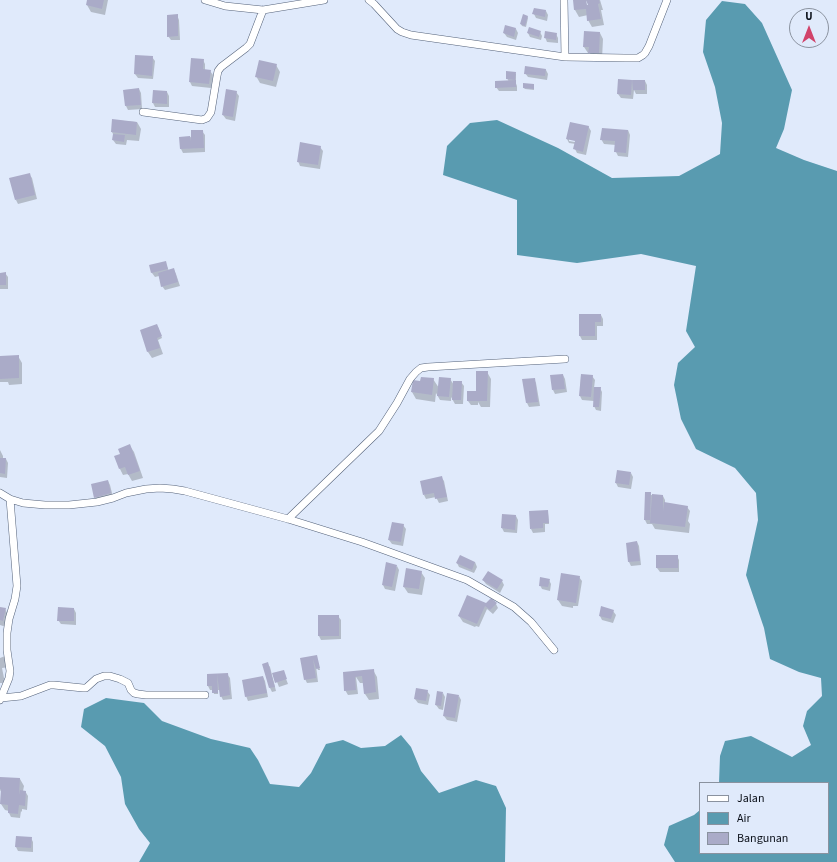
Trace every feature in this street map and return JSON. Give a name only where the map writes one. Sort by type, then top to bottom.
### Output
[{"type":"street","points":[[205,0],[225,6],[263,10],[324,0]]},
{"type":"street","points":[[368,0],[374,4],[397,29],[411,35],[566,57],[625,58],[641,57],[645,53],[667,0]]},
{"type":"street","points":[[564,0],[566,57]]},
{"type":"street","points":[[143,112],[202,120],[207,118],[211,112],[218,71],[250,44],[263,10]]},
{"type":"street","points":[[288,519],[379,431],[410,379],[421,368],[565,359]]},
{"type":"street","points":[[0,493],[10,499],[23,503],[69,505],[97,502],[126,493],[146,489],[173,489],[288,519],[362,542],[467,580],[514,607],[531,622],[554,650]]},
{"type":"street","points":[[0,700],[10,672],[7,650],[7,633],[17,586],[10,499]]},
{"type":"street","points":[[0,700],[21,696],[54,685],[86,688],[96,679],[104,676],[110,676],[128,683],[131,690],[138,694],[205,695]]},
{"type":"water","points":[[722,1],[745,4],[762,23],[792,90],[784,129],[776,148],[804,160],[837,171],[837,862],[675,862],[664,845],[669,826],[694,815],[699,811],[699,854],[829,854],[829,782],[719,782],[720,756],[725,741],[751,736],[792,757],[811,745],[803,726],[807,711],[822,696],[821,678],[799,672],[770,659],[764,628],[746,575],[758,520],[756,493],[735,468],[696,449],[681,419],[674,385],[678,363],[695,347],[686,331],[696,266],[641,254],[577,263],[517,255],[517,200],[443,175],[447,146],[470,123],[497,120],[558,148],[612,178],[679,176],[720,154],[722,123],[715,87],[703,52],[706,20]]},
{"type":"water","points":[[106,698],[144,703],[162,721],[211,739],[250,748],[270,784],[299,787],[311,773],[326,744],[343,740],[361,748],[385,746],[401,735],[411,747],[421,771],[439,793],[476,780],[496,786],[506,808],[505,862],[139,862],[150,843],[139,829],[125,804],[121,777],[105,746],[81,727],[84,709]]},
{"type":"building","points":[[87,0],[104,0],[102,9],[86,5]]},
{"type":"building","points":[[573,0],[586,0],[599,0],[600,3],[598,4],[601,19],[587,21],[586,9],[574,10]]},
{"type":"building","points":[[534,8],[546,10],[545,17],[532,14]]},
{"type":"building","points":[[178,14],[178,36],[167,37],[167,15]]},
{"type":"building","points":[[523,14],[528,16],[525,26],[520,24]]},
{"type":"building","points":[[505,25],[516,28],[514,37],[503,33]]},
{"type":"building","points":[[529,27],[541,31],[539,37],[527,33]]},
{"type":"building","points":[[545,31],[557,33],[556,40],[544,38]]},
{"type":"building","points":[[584,31],[600,32],[599,53],[588,53],[589,47],[583,47]]},
{"type":"building","points":[[135,55],[153,56],[152,76],[134,74]]},
{"type":"building","points":[[191,58],[204,59],[203,69],[211,70],[209,84],[189,82]]},
{"type":"building","points":[[259,60],[277,64],[273,81],[255,77]]},
{"type":"building","points":[[525,66],[546,69],[545,76],[524,74]]},
{"type":"building","points":[[506,71],[516,72],[515,80],[506,79]]},
{"type":"building","points":[[618,79],[632,80],[631,95],[617,94]]},
{"type":"building","points":[[516,80],[516,87],[495,88],[495,81]]},
{"type":"building","points":[[632,80],[645,80],[645,90],[633,90]]},
{"type":"building","points":[[523,83],[534,84],[534,89],[523,88]]},
{"type":"building","points":[[139,88],[141,105],[125,106],[123,90]]},
{"type":"building","points":[[226,89],[237,91],[233,117],[222,115]]},
{"type":"building","points":[[153,90],[167,91],[167,104],[152,103]]},
{"type":"building","points":[[112,119],[137,122],[136,135],[111,132]]},
{"type":"building","points":[[570,122],[589,126],[583,152],[573,149],[575,141],[566,139]]},
{"type":"building","points":[[602,128],[628,130],[626,153],[614,152],[615,141],[600,140]]},
{"type":"building","points":[[191,130],[203,130],[204,148],[180,149],[179,137],[190,136],[191,141]]},
{"type":"building","points":[[113,134],[125,135],[124,142],[112,140]]},
{"type":"building","points":[[300,142],[321,146],[318,165],[297,162]]},
{"type":"building","points":[[30,173],[35,195],[15,200],[9,178]]},
{"type":"building","points":[[166,261],[168,269],[151,273],[149,265]]},
{"type":"building","points":[[174,268],[178,282],[161,287],[158,273]]},
{"type":"building","points":[[6,272],[6,285],[0,285],[0,273]]},
{"type":"building","points":[[579,314],[601,314],[601,322],[595,322],[595,336],[579,336]]},
{"type":"building","points":[[157,324],[162,336],[157,338],[160,348],[147,352],[140,330]]},
{"type":"building","points":[[19,355],[19,378],[0,379],[0,356]]},
{"type":"building","points":[[476,371],[488,371],[487,401],[467,401],[467,391],[476,391]]},
{"type":"building","points":[[563,374],[565,389],[552,390],[550,375]]},
{"type":"building","points":[[581,374],[593,375],[591,397],[579,396]]},
{"type":"building","points":[[421,377],[434,378],[432,395],[411,392],[413,380],[420,381]]},
{"type":"building","points":[[439,377],[451,378],[449,397],[437,396]]},
{"type":"building","points":[[535,378],[538,402],[526,403],[522,379]]},
{"type":"building","points":[[453,381],[462,381],[461,400],[452,400]]},
{"type":"building","points":[[594,387],[601,387],[599,407],[593,407]]},
{"type":"building","points":[[130,444],[140,471],[128,475],[125,467],[119,469],[114,456],[120,454],[118,449]]},
{"type":"building","points":[[0,458],[6,458],[5,474],[0,473]]},
{"type":"building","points":[[617,470],[631,472],[629,485],[615,483]]},
{"type":"building","points":[[442,476],[447,497],[435,499],[434,493],[423,495],[420,481]]},
{"type":"building","points":[[108,480],[111,493],[94,498],[91,484]]},
{"type":"building","points":[[645,492],[651,492],[650,520],[644,520]]},
{"type":"building","points":[[652,494],[663,495],[663,511],[664,502],[688,506],[685,527],[650,523]]},
{"type":"building","points":[[548,510],[549,523],[543,523],[543,528],[530,529],[529,511]]},
{"type":"building","points":[[502,514],[516,515],[515,530],[501,528]]},
{"type":"building","points":[[392,522],[404,524],[401,542],[388,540]]},
{"type":"building","points":[[637,541],[640,561],[628,562],[626,543]]},
{"type":"building","points":[[460,555],[475,562],[472,570],[456,563]]},
{"type":"building","points":[[656,555],[678,555],[678,568],[656,568]]},
{"type":"building","points":[[386,562],[397,565],[392,587],[382,585]]},
{"type":"building","points":[[406,568],[422,571],[419,589],[403,587]]},
{"type":"building","points":[[488,571],[503,580],[497,589],[482,580]]},
{"type":"building","points":[[561,573],[580,576],[576,603],[557,600]]},
{"type":"building","points":[[540,577],[550,579],[548,587],[539,586]]},
{"type":"building","points":[[467,595],[486,603],[491,598],[497,603],[490,610],[485,606],[477,624],[458,616]]},
{"type":"building","points":[[601,606],[614,610],[611,619],[599,616]]},
{"type":"building","points":[[0,607],[6,608],[3,621],[0,620]]},
{"type":"building","points":[[58,607],[74,608],[74,621],[57,621]]},
{"type":"building","points":[[318,615],[339,615],[339,636],[318,636]]},
{"type":"building","points":[[317,655],[320,668],[316,669],[313,659],[316,678],[304,680],[300,658]]},
{"type":"building","points":[[268,662],[275,687],[269,688],[262,664]]},
{"type":"building","points":[[374,669],[376,692],[364,694],[362,676],[355,677],[356,690],[344,691],[343,672]]},
{"type":"building","points":[[284,670],[287,679],[275,683],[272,673]]},
{"type":"building","points":[[228,673],[230,695],[220,697],[217,674],[218,693],[212,693],[212,686],[207,686],[207,674]]},
{"type":"building","points":[[263,676],[267,693],[245,697],[242,680]]},
{"type":"building","points":[[416,688],[428,690],[426,701],[414,699]]},
{"type":"building","points":[[437,691],[443,692],[441,706],[435,705]]},
{"type":"building","points":[[447,693],[459,695],[455,718],[443,716]]},
{"type":"building","points":[[0,777],[20,778],[19,795],[20,790],[26,791],[25,806],[19,805],[18,814],[8,813],[8,805],[0,804]]},
{"type":"building","points":[[16,836],[32,837],[31,848],[15,847]]}]
